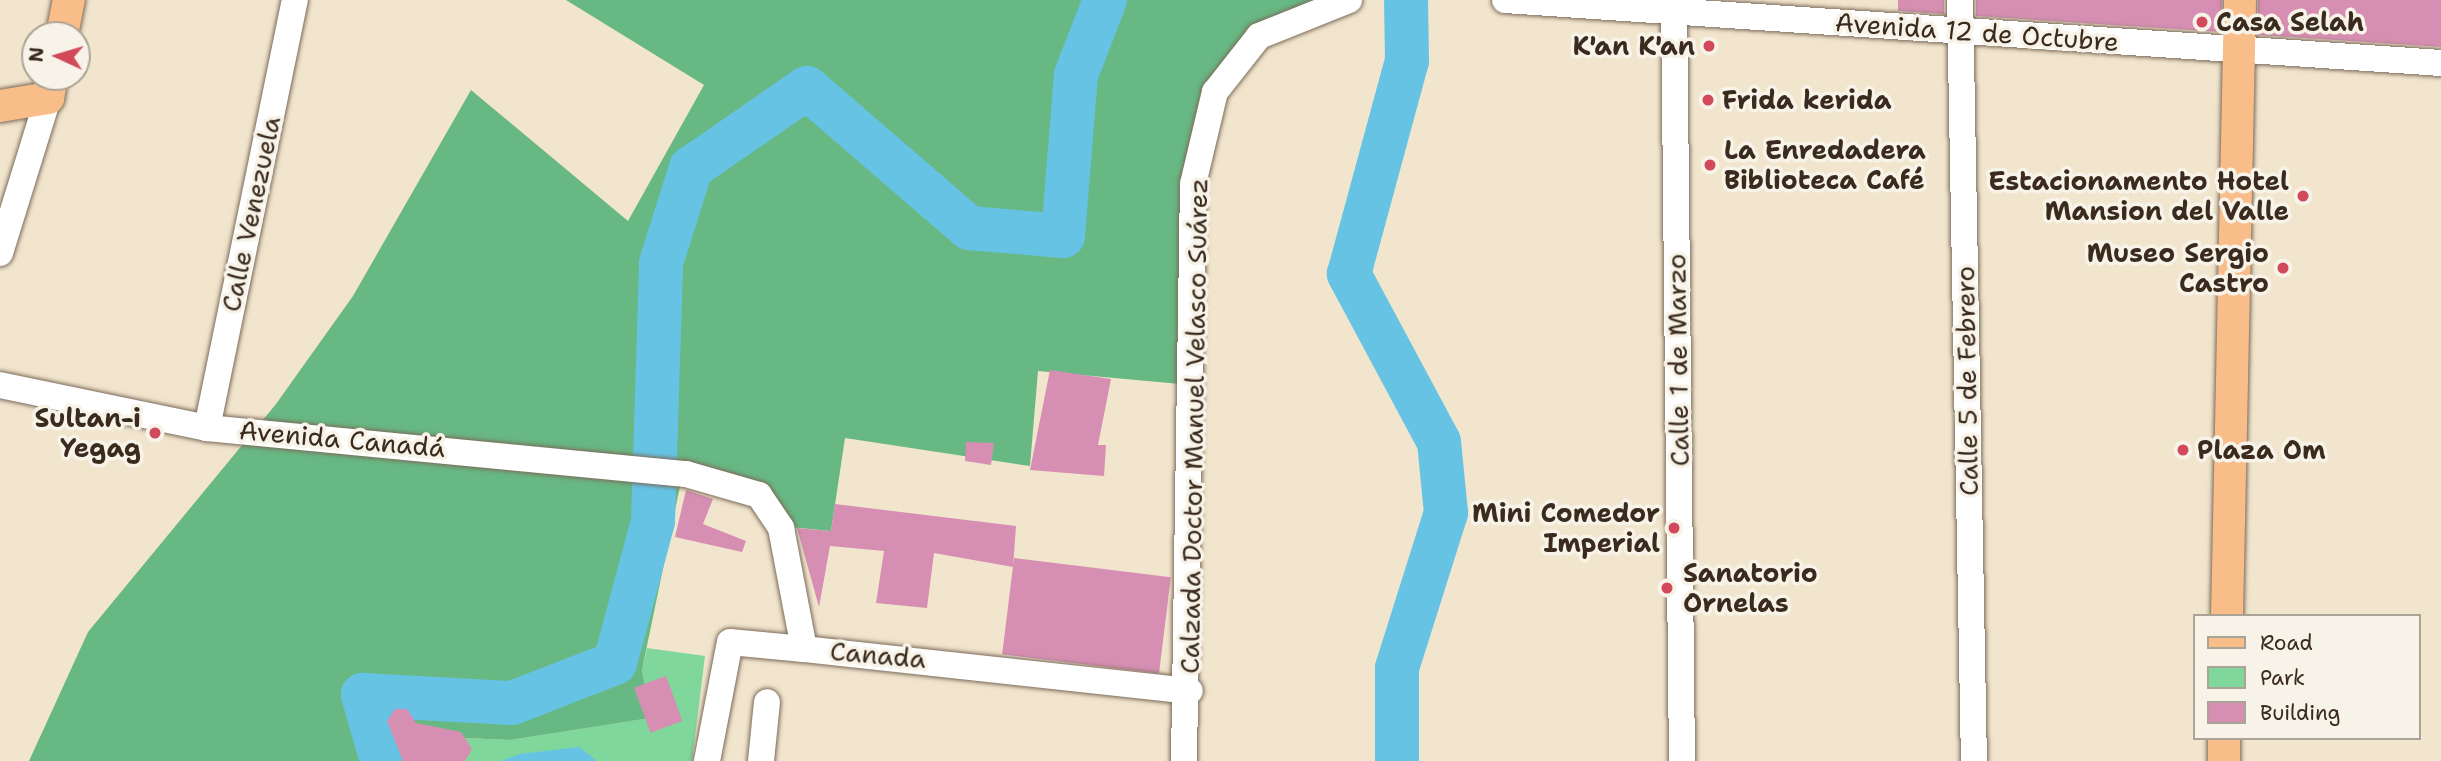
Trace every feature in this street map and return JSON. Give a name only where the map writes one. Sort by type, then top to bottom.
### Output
[{"type":"main road","points":[[65,21],[69,0]]},
{"type":"main road","points":[[2227,614],[2240,0]]},
{"type":"main road","points":[[0,106],[42,91]]},
{"type":"main road","points":[[2224,740],[2224,761]]},
{"type":"street","name":"Calle Venezuela","points":[[207,428],[295,0]]},
{"type":"street","name":"Calzada Doctor Manuel Velasco Suárez","points":[[1184,761],[1190,691],[1193,184],[1215,92],[1259,36],[1349,0]]},
{"type":"street","name":"Avenida 12 de Octubre","points":[[1505,0],[1674,6],[1960,32],[2441,63]]},
{"type":"street","name":"Calle 5 de Febrero","points":[[1960,0],[1974,761]]},
{"type":"street","name":"Calle 1 de Marzo","points":[[1674,6],[1682,761]]},
{"type":"street","points":[[0,253],[49,91]]},
{"type":"street","name":"Avenida Canadá","points":[[0,385],[207,428],[686,474]]},
{"type":"street","name":"Canada","points":[[686,474],[759,495],[781,528],[804,649],[1190,691]]},
{"type":"street","points":[[707,761],[730,642],[804,649]]},
{"type":"street","points":[[761,761],[767,702]]},
{"type":"green space","points":[[566,0],[1322,0],[1210,89],[1191,385],[1038,371],[1030,466],[845,438],[831,531],[789,527],[685,462],[642,670],[650,718],[510,740],[418,736],[422,761],[29,761],[88,632],[276,404],[353,296],[471,90],[628,221],[704,85]]},
{"type":"green space","points":[[647,648],[705,656],[692,761],[422,761],[417,736],[510,740],[649,718],[642,670]]},
{"type":"water","points":[[579,747],[597,761],[501,761],[520,754]]},
{"type":"building","points":[[1898,0],[1944,0],[1944,14],[1898,11]]},
{"type":"building","points":[[1976,0],[2222,0],[2221,32],[1976,16]]},
{"type":"building","points":[[2258,0],[2441,0],[2441,47],[2258,35]]},
{"type":"building","points":[[1050,370],[1111,379],[1098,445],[1106,445],[1104,476],[1030,470]]},
{"type":"building","points":[[966,442],[994,443],[991,465],[965,461]]},
{"type":"building","points":[[686,490],[713,499],[703,524],[746,541],[742,552],[675,537]]},
{"type":"building","points":[[835,504],[1016,526],[1013,567],[934,553],[927,608],[876,603],[884,551],[830,546],[819,607],[797,528],[831,531]]},
{"type":"building","points":[[1014,558],[1171,577],[1159,674],[1002,654]]},
{"type":"building","points":[[666,676],[682,721],[650,733],[634,688]]},
{"type":"building","points":[[395,709],[407,709],[416,723],[461,732],[472,749],[465,761],[403,761],[387,721]]},
{"type":"waterway","points":[[382,761],[363,695],[512,703],[615,663],[653,521],[661,263],[691,168],[807,88],[969,228],[1063,236],[1076,75],[1105,0]]},
{"type":"waterway","points":[[1397,761],[1397,668],[1446,513],[1439,442],[1349,274],[1407,61],[1406,0]]},
{"type":"place","name":"Casa Selah","points":[[2202,22]]},
{"type":"place","name":"K'an K'an","points":[[1709,46]]},
{"type":"place","name":"Frida kerida","points":[[1708,100]]},
{"type":"place","name":"La Enredadera Biblioteca Café","points":[[1710,165]]},
{"type":"place","name":"Estacionamento Hotel Mansion del Valle","points":[[2303,196]]},
{"type":"place","name":"Museo Sergio Castro","points":[[2283,268]]},
{"type":"place","name":"Sultan-i Yegag","points":[[155,433]]},
{"type":"place","name":"Plaza Om","points":[[2183,450]]},
{"type":"place","name":"Mini Comedor Imperial","points":[[1674,528]]},
{"type":"place","name":"Sanatorio Ornelas","points":[[1667,588]]}]
